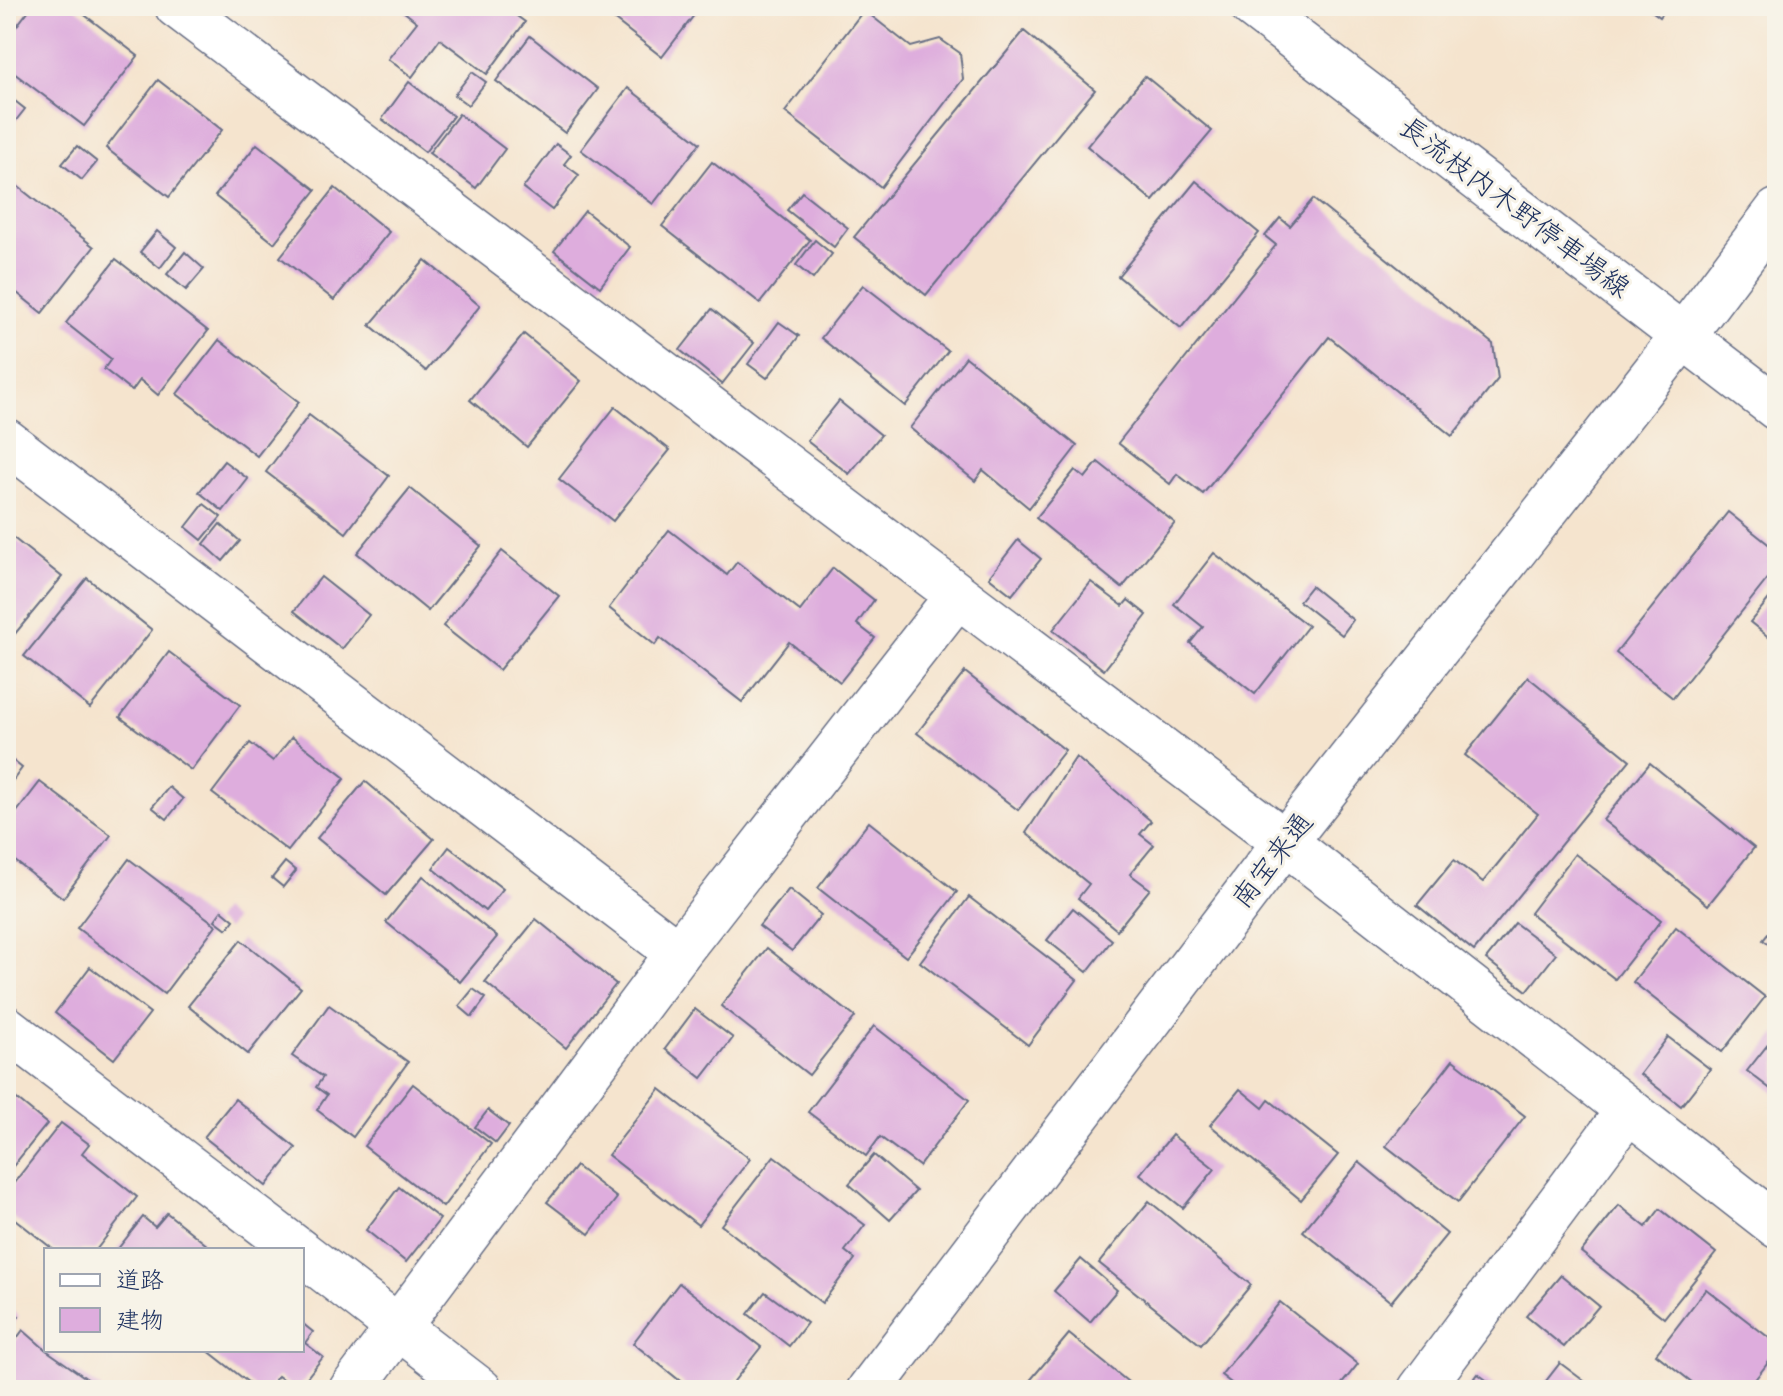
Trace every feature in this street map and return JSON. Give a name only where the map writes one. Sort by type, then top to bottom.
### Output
[{"type":"street","points":[[177,6],[1285,842],[1627,1112],[1777,1226]]},
{"type":"street","name":"長流枝内木野停車場線","points":[[1252,6],[1777,408]]},
{"type":"street","name":"南宝来通","points":[[869,1390],[1285,842],[1683,336],[1777,211]]},
{"type":"street","points":[[6,441],[678,953]]},
{"type":"street","points":[[351,1390],[678,953],[957,596]]},
{"type":"street","points":[[6,1028],[295,1248]]},
{"type":"street","points":[[1420,1390],[1627,1112]]},
{"type":"street","points":[[304,1255],[480,1390]]},
{"type":"building","points":[[32,6],[73,6],[138,56],[84,126],[6,67],[6,40]]},
{"type":"building","points":[[406,6],[503,6],[525,22],[487,74],[440,39],[412,77],[388,59],[417,22],[403,11]]},
{"type":"building","points":[[597,6],[701,6],[662,57]]},
{"type":"building","points":[[1645,6],[1668,6],[1660,17]]},
{"type":"building","points":[[864,10],[911,47],[940,39],[960,53],[963,79],[881,187],[785,112]]},
{"type":"building","points":[[1024,31],[1095,90],[926,295],[854,237]]},
{"type":"building","points":[[530,36],[598,89],[565,133],[496,81]]},
{"type":"building","points":[[472,72],[486,82],[468,105],[454,95]]},
{"type":"building","points":[[1145,76],[1212,131],[1153,201],[1087,146]]},
{"type":"building","points":[[158,80],[222,130],[169,197],[106,148]]},
{"type":"building","points":[[409,82],[453,116],[425,152],[382,119]]},
{"type":"building","points":[[628,88],[700,143],[653,204],[581,150]]},
{"type":"building","points":[[6,94],[25,109],[6,133]]},
{"type":"building","points":[[459,114],[505,149],[476,188],[429,153]]},
{"type":"building","points":[[257,144],[316,190],[274,243],[215,196]]},
{"type":"building","points":[[556,144],[571,155],[564,164],[579,175],[552,210],[523,188]]},
{"type":"building","points":[[77,146],[97,162],[82,180],[62,164]]},
{"type":"building","points":[[712,162],[810,240],[760,303],[662,226]]},
{"type":"building","points":[[6,177],[94,247],[42,313],[6,284]]},
{"type":"building","points":[[1196,181],[1259,233],[1181,328],[1118,276]]},
{"type":"building","points":[[335,188],[389,232],[334,300],[280,257]]},
{"type":"building","points":[[802,192],[848,228],[834,247],[787,210]]},
{"type":"building","points":[[1313,199],[1493,344],[1498,379],[1452,436],[1329,337],[1203,494],[1177,474],[1170,484],[1118,443],[1276,245],[1265,236],[1280,218],[1290,226]]},
{"type":"building","points":[[585,211],[630,247],[600,287],[554,251]]},
{"type":"building","points":[[157,231],[176,247],[160,268],[140,252]]},
{"type":"building","points":[[815,240],[832,254],[813,279],[796,265]]},
{"type":"building","points":[[185,252],[204,269],[186,290],[167,274]]},
{"type":"building","points":[[116,259],[208,331],[158,395],[140,380],[132,391],[104,369],[111,359],[66,323]]},
{"type":"building","points":[[425,260],[480,306],[426,371],[370,325]]},
{"type":"building","points":[[863,285],[948,351],[905,406],[821,338]]},
{"type":"building","points":[[712,309],[754,343],[722,384],[680,350]]},
{"type":"building","points":[[779,322],[799,336],[767,378],[748,364]]},
{"type":"building","points":[[524,334],[581,381],[527,447],[470,400]]},
{"type":"building","points":[[219,340],[299,402],[257,456],[177,394]]},
{"type":"building","points":[[966,357],[1077,446],[1029,508],[983,470],[975,481],[910,428]]},
{"type":"building","points":[[839,401],[881,435],[849,474],[807,441]]},
{"type":"building","points":[[615,407],[670,450],[613,521],[559,479]]},
{"type":"building","points":[[309,415],[389,476],[346,533],[266,472]]},
{"type":"building","points":[[224,461],[248,479],[223,511],[199,492]]},
{"type":"building","points":[[1098,462],[1175,523],[1122,588],[1036,518],[1075,470],[1085,478]]},
{"type":"building","points":[[410,488],[481,546],[428,611],[357,553]]},
{"type":"building","points":[[204,504],[221,517],[202,540],[186,527]]},
{"type":"building","points":[[1728,512],[1777,551],[1777,567],[1673,698],[1616,653]]},
{"type":"building","points":[[220,524],[240,541],[223,561],[204,544]]},
{"type":"building","points":[[669,530],[727,575],[737,562],[800,611],[833,568],[874,600],[857,624],[875,638],[840,682],[789,642],[742,702],[660,638],[655,645],[609,608]]},
{"type":"building","points":[[6,532],[62,577],[9,641],[6,638]]},
{"type":"building","points":[[1018,540],[1041,559],[1012,595],[989,577]]},
{"type":"building","points":[[502,551],[559,596],[499,670],[443,626]]},
{"type":"building","points":[[1214,553],[1308,626],[1255,694],[1190,643],[1203,627],[1174,604]]},
{"type":"building","points":[[321,577],[369,615],[342,649],[294,611]]},
{"type":"building","points":[[87,578],[152,630],[90,708],[24,656]]},
{"type":"building","points":[[1091,582],[1123,606],[1128,600],[1147,615],[1104,670],[1053,630]]},
{"type":"building","points":[[1311,586],[1353,620],[1342,635],[1299,601]]},
{"type":"building","points":[[1777,589],[1777,644],[1750,622]]},
{"type":"building","points":[[169,652],[240,705],[191,770],[120,717]]},
{"type":"building","points":[[965,672],[1065,750],[1018,810],[917,733]]},
{"type":"building","points":[[1528,677],[1630,760],[1474,951],[1417,905],[1454,860],[1483,882],[1538,814],[1465,755]]},
{"type":"building","points":[[292,737],[345,778],[288,851],[212,793],[250,743],[273,761]]},
{"type":"building","points":[[6,755],[22,768],[6,790]]},
{"type":"building","points":[[1076,757],[1151,821],[1140,834],[1154,845],[1130,874],[1150,889],[1117,930],[1078,898],[1089,884],[1026,833]]},
{"type":"building","points":[[1650,763],[1754,848],[1708,905],[1603,820]]},
{"type":"building","points":[[365,781],[434,839],[386,895],[317,838]]},
{"type":"building","points":[[40,782],[111,835],[63,898],[6,854],[6,826]]},
{"type":"building","points":[[169,787],[183,799],[167,819],[152,807]]},
{"type":"building","points":[[869,822],[957,892],[906,957],[818,888]]},
{"type":"building","points":[[449,847],[503,889],[485,911],[433,868]]},
{"type":"building","points":[[1575,854],[1661,920],[1615,979],[1530,913]]},
{"type":"building","points":[[129,859],[216,925],[164,994],[77,928]]},
{"type":"building","points":[[285,862],[296,871],[283,887],[272,878]]},
{"type":"building","points":[[423,876],[497,937],[460,982],[386,922]]},
{"type":"building","points":[[789,889],[821,915],[792,951],[759,926]]},
{"type":"building","points":[[969,897],[1077,980],[1028,1045],[920,962]]},
{"type":"building","points":[[1073,908],[1112,940],[1087,972],[1047,940]]},
{"type":"building","points":[[222,910],[234,920],[227,929],[215,920]]},
{"type":"building","points":[[536,919],[616,984],[566,1048],[485,982]]},
{"type":"building","points":[[1515,923],[1556,954],[1527,991],[1486,959]]},
{"type":"building","points":[[1777,923],[1777,951],[1763,940]]},
{"type":"building","points":[[1676,927],[1765,997],[1722,1052],[1633,982]]},
{"type":"building","points":[[241,940],[301,988],[248,1054],[188,1006]]},
{"type":"building","points":[[767,948],[855,1017],[809,1075],[721,1006]]},
{"type":"building","points":[[90,967],[150,1013],[114,1059],[55,1013]]},
{"type":"building","points":[[473,989],[486,998],[472,1017],[459,1006]]},
{"type":"building","points":[[329,1005],[408,1062],[353,1137],[317,1110],[327,1095],[316,1087],[323,1077],[292,1056]]},
{"type":"building","points":[[695,1009],[733,1038],[702,1078],[665,1049]]},
{"type":"building","points":[[874,1026],[969,1100],[919,1166],[880,1137],[866,1156],[808,1112]]},
{"type":"building","points":[[1777,1033],[1777,1094],[1747,1071]]},
{"type":"building","points":[[1668,1037],[1710,1069],[1681,1106],[1640,1074]]},
{"type":"building","points":[[1453,1060],[1525,1116],[1458,1202],[1386,1146]]},
{"type":"building","points":[[413,1084],[491,1144],[443,1207],[364,1146]]},
{"type":"building","points":[[660,1089],[750,1159],[698,1225],[608,1155]]},
{"type":"building","points":[[1240,1089],[1263,1108],[1269,1100],[1338,1155],[1301,1200],[1210,1125]]},
{"type":"building","points":[[13,1096],[47,1124],[6,1175],[6,1104]]},
{"type":"building","points":[[235,1099],[296,1148],[266,1186],[204,1137]]},
{"type":"building","points":[[488,1110],[509,1126],[496,1143],[475,1127]]},
{"type":"building","points":[[61,1123],[89,1144],[82,1153],[137,1197],[98,1248],[51,1248],[6,1212],[6,1193]]},
{"type":"building","points":[[1172,1135],[1215,1169],[1183,1208],[1140,1174]]},
{"type":"building","points":[[874,1155],[916,1191],[890,1220],[849,1184]]},
{"type":"building","points":[[774,1156],[865,1225],[845,1251],[855,1259],[822,1303],[721,1225]]},
{"type":"building","points":[[1359,1162],[1447,1234],[1391,1302],[1303,1231]]},
{"type":"building","points":[[576,1166],[617,1198],[589,1234],[547,1202]]},
{"type":"building","points":[[399,1187],[440,1219],[406,1262],[366,1230]]},
{"type":"building","points":[[1149,1201],[1251,1285],[1201,1345],[1099,1263]]},
{"type":"building","points":[[1619,1205],[1646,1227],[1660,1209],[1716,1253],[1664,1318],[1581,1252]]},
{"type":"building","points":[[167,1213],[211,1248],[119,1248],[143,1217],[155,1227]]},
{"type":"building","points":[[1081,1259],[1117,1290],[1090,1322],[1054,1291]]},
{"type":"building","points":[[1561,1275],[1599,1306],[1564,1347],[1526,1316]]},
{"type":"building","points":[[679,1283],[761,1347],[727,1390],[681,1390],[685,1385],[633,1343]]},
{"type":"building","points":[[1706,1289],[1777,1344],[1777,1351],[1747,1390],[1702,1390],[1656,1354]]},
{"type":"building","points":[[765,1292],[807,1323],[789,1346],[748,1314]]},
{"type":"building","points":[[1280,1302],[1358,1364],[1337,1390],[1330,1387],[1328,1390],[1240,1390],[1221,1375]]},
{"type":"building","points":[[6,1306],[19,1316],[6,1334]]},
{"type":"building","points":[[304,1325],[313,1332],[305,1343],[323,1357],[297,1390],[278,1376],[267,1390],[258,1390],[210,1352],[304,1352]]},
{"type":"building","points":[[23,1330],[44,1348],[44,1352],[49,1352],[103,1390],[6,1390],[6,1353]]},
{"type":"building","points":[[1069,1334],[1138,1390],[1022,1390]]},
{"type":"building","points":[[1560,1363],[1596,1390],[1539,1390]]},
{"type":"building","points":[[1478,1374],[1500,1390],[1466,1390]]}]
